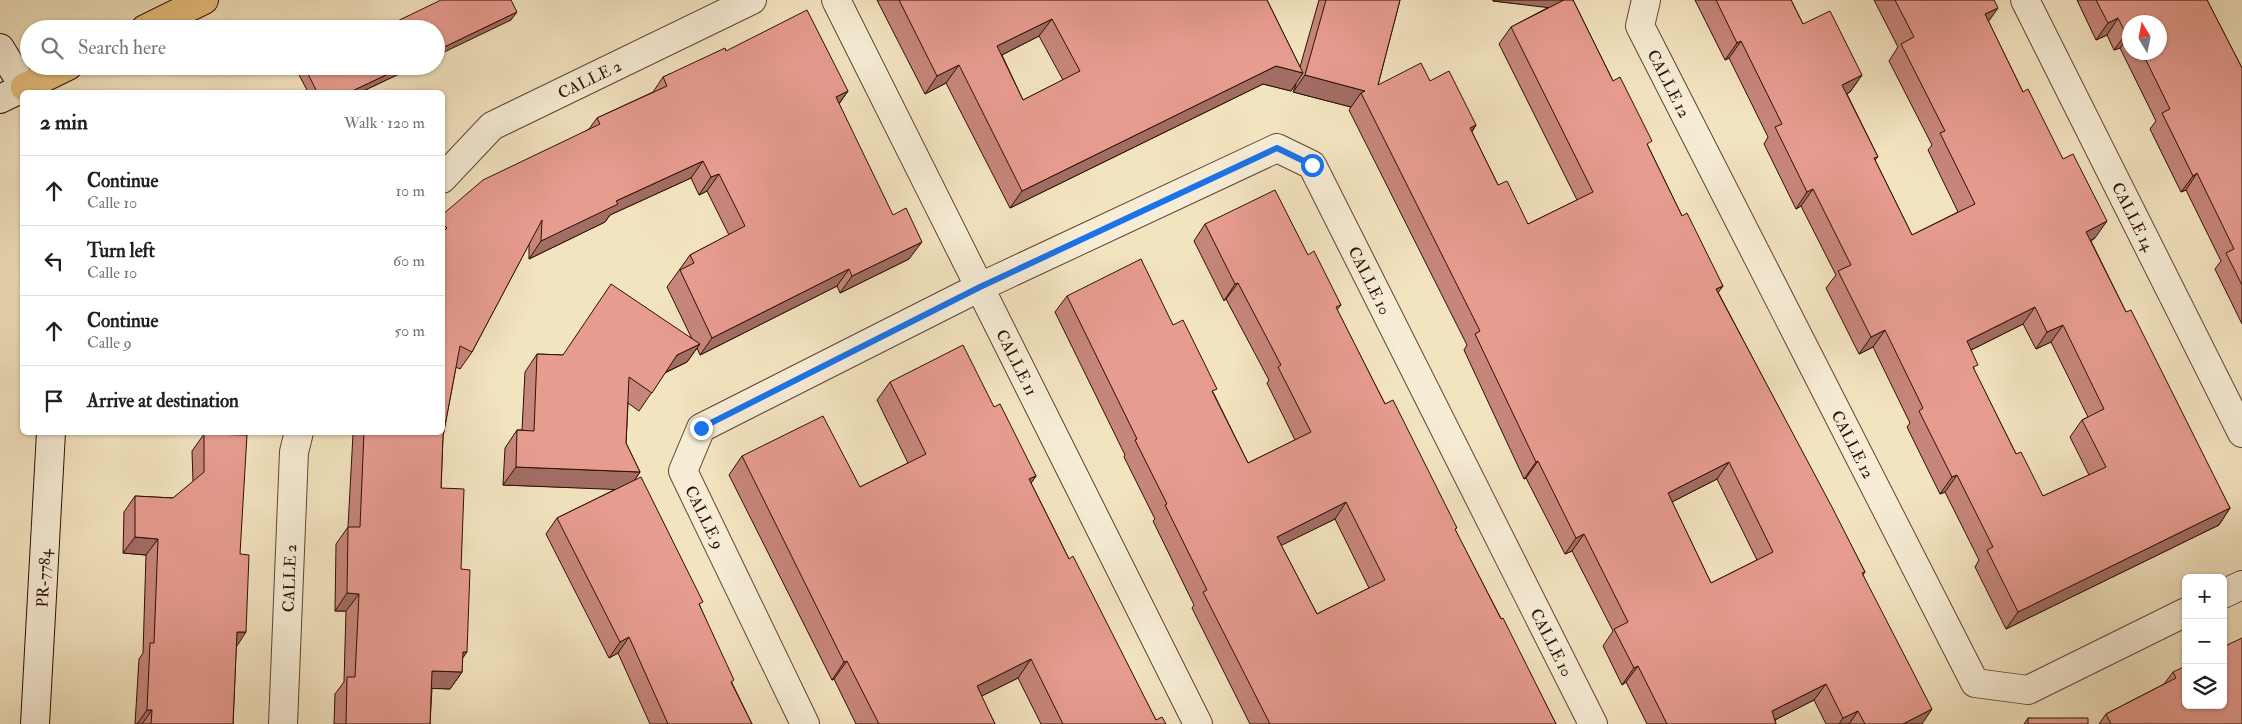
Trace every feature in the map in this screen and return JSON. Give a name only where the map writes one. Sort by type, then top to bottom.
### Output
[{"type":"main road","points":[[163,20],[204,0]]},
{"type":"main road","points":[[26,90],[52,75]]},
{"type":"street","name":"CALLE 2","points":[[445,176],[492,126],[752,0]]},
{"type":"street","name":"CALLE 11","points":[[836,0],[1198,724]]},
{"type":"street","name":"CALLE 12","points":[[1646,0],[1640,26],[1975,683],[2028,690],[2182,614]]},
{"type":"street","name":"CALLE 14","points":[[2025,0],[2242,433]]},
{"type":"street","points":[[0,48],[26,90]]},
{"type":"street","points":[[0,99],[20,92]]},
{"type":"street","name":"CALLE 10","points":[[980,287],[1277,148],[1312,165],[1593,724]]},
{"type":"street","name":"CALLE 9","points":[[806,724],[683,471],[701,428],[980,287]]},
{"type":"street","name":"PR-7784","points":[[35,724],[51,435]]},
{"type":"street","name":"CALLE 2","points":[[283,724],[294,452],[298,435]]},
{"type":"street","points":[[2227,592],[2242,585]]},
{"type":"building","points":[[441,0],[511,0],[517,12],[445,47],[445,20],[400,20]]},
{"type":"building","points":[[899,0],[1267,0],[1303,73],[1276,66],[1022,191],[959,65],[937,76]],"holes":[[[1052,19],[1080,71],[1023,100],[997,46]]]},
{"type":"building","points":[[1326,0],[1400,0],[1378,85],[1421,63],[1430,81],[1449,71],[1476,125],[1470,128],[1498,185],[1507,181],[1528,224],[1593,192],[1511,27],[1564,0],[1573,0],[1613,81],[1620,77],[1652,141],[1647,144],[1682,216],[1687,213],[1723,286],[1716,289],[1833,509],[1865,572],[1862,573],[1932,709],[1903,724],[1865,724],[1858,711],[1843,718],[1826,684],[1772,711],[1776,724],[1667,724],[1638,666],[1634,668],[1614,629],[1628,622],[1584,534],[1576,538],[1538,461],[1536,462],[1475,334],[1480,331],[1361,93],[1365,91],[1305,75]],"holes":[[[1729,462],[1773,552],[1711,583],[1668,493]]]},
{"type":"building","points":[[1716,0],[1791,0],[1803,24],[1830,11],[1862,75],[1842,85],[1878,157],[1874,158],[1912,235],[1975,204],[1940,133],[1945,131],[1901,44],[1914,37],[1895,0],[1994,0],[1998,8],[1985,14],[2023,92],[2028,89],[2063,159],[2073,154],[2107,221],[2086,232],[2126,312],[2131,310],[2230,508],[2018,612],[1987,550],[1993,547],[1957,475],[1952,477],[1919,411],[1923,408],[1885,330],[1871,337],[1838,271],[1851,265],[1813,189],[1807,192],[1775,127],[1782,124],[1741,41],[1737,43]],"holes":[[[2035,307],[2047,332],[2063,325],[2104,409],[2082,420],[2106,467],[2043,496],[2021,452],[2016,454],[1973,367],[1978,365],[1967,341]]]},
{"type":"building","points":[[2096,0],[2207,0],[2242,68],[2242,285],[2226,253],[2234,249],[2197,173],[2193,176],[2162,113],[2170,109],[2146,60],[2167,60],[2167,15],[2122,15],[2122,26],[2118,18],[2108,23]]},
{"type":"building","points":[[807,10],[848,91],[836,97],[893,215],[906,208],[922,242],[852,276],[849,269],[712,338],[680,270],[694,263],[690,255],[745,226],[719,174],[711,177],[703,161],[616,201],[618,204],[541,241],[542,220],[472,352],[460,346],[445,425],[445,230],[447,228],[445,226],[445,212],[483,180],[600,124],[597,118],[667,86],[663,77],[725,48],[726,51]]},
{"type":"building","points":[[308,75],[386,75],[354,90],[316,90]]},
{"type":"building","points":[[1275,190],[1308,255],[1314,251],[1341,305],[1336,307],[1385,404],[1393,400],[1457,528],[1455,529],[1501,619],[1503,618],[1556,724],[1270,724],[1203,592],[1207,590],[1165,505],[1167,504],[1135,440],[1137,439],[1067,296],[1141,259],[1173,325],[1183,320],[1217,389],[1212,391],[1248,463],[1311,432],[1278,367],[1281,365],[1238,283],[1235,284],[1205,224]],"holes":[[[1346,502],[1385,580],[1317,614],[1277,537]]]},
{"type":"building","points":[[611,284],[700,344],[677,355],[652,393],[629,377],[626,443],[640,472],[516,467],[517,430],[534,431],[537,354],[563,355]]},
{"type":"building","points":[[963,345],[994,407],[1000,404],[1036,476],[1029,479],[1069,559],[1073,556],[1156,720],[1162,717],[1166,724],[1063,724],[1031,659],[977,686],[995,724],[879,724],[847,661],[844,662],[742,456],[823,416],[860,487],[926,454],[890,382]]},
{"type":"building","points":[[204,435],[247,435],[240,554],[249,555],[246,632],[237,632],[233,724],[151,724],[152,710],[147,710],[150,643],[154,643],[158,539],[135,537],[135,496],[173,498],[204,472]]},
{"type":"building","points":[[364,435],[443,435],[441,488],[464,489],[461,569],[470,570],[467,652],[463,652],[462,672],[432,671],[430,724],[346,724],[347,677],[355,677],[359,594],[347,593],[348,527],[360,527]]},
{"type":"building","points":[[641,477],[703,602],[699,604],[734,680],[731,682],[752,724],[668,724],[629,637],[620,642],[557,518]]},
{"type":"building","points":[[2242,638],[2242,724],[2111,724],[2106,714],[2176,678],[2173,672],[2182,668],[2182,709],[2227,709],[2227,645]]},
{"type":"building","points":[[2028,718],[2088,718],[2088,724],[2028,724]]},
{"type":"route","points":[[701,428],[980,287],[1277,148],[1312,165]]}]
